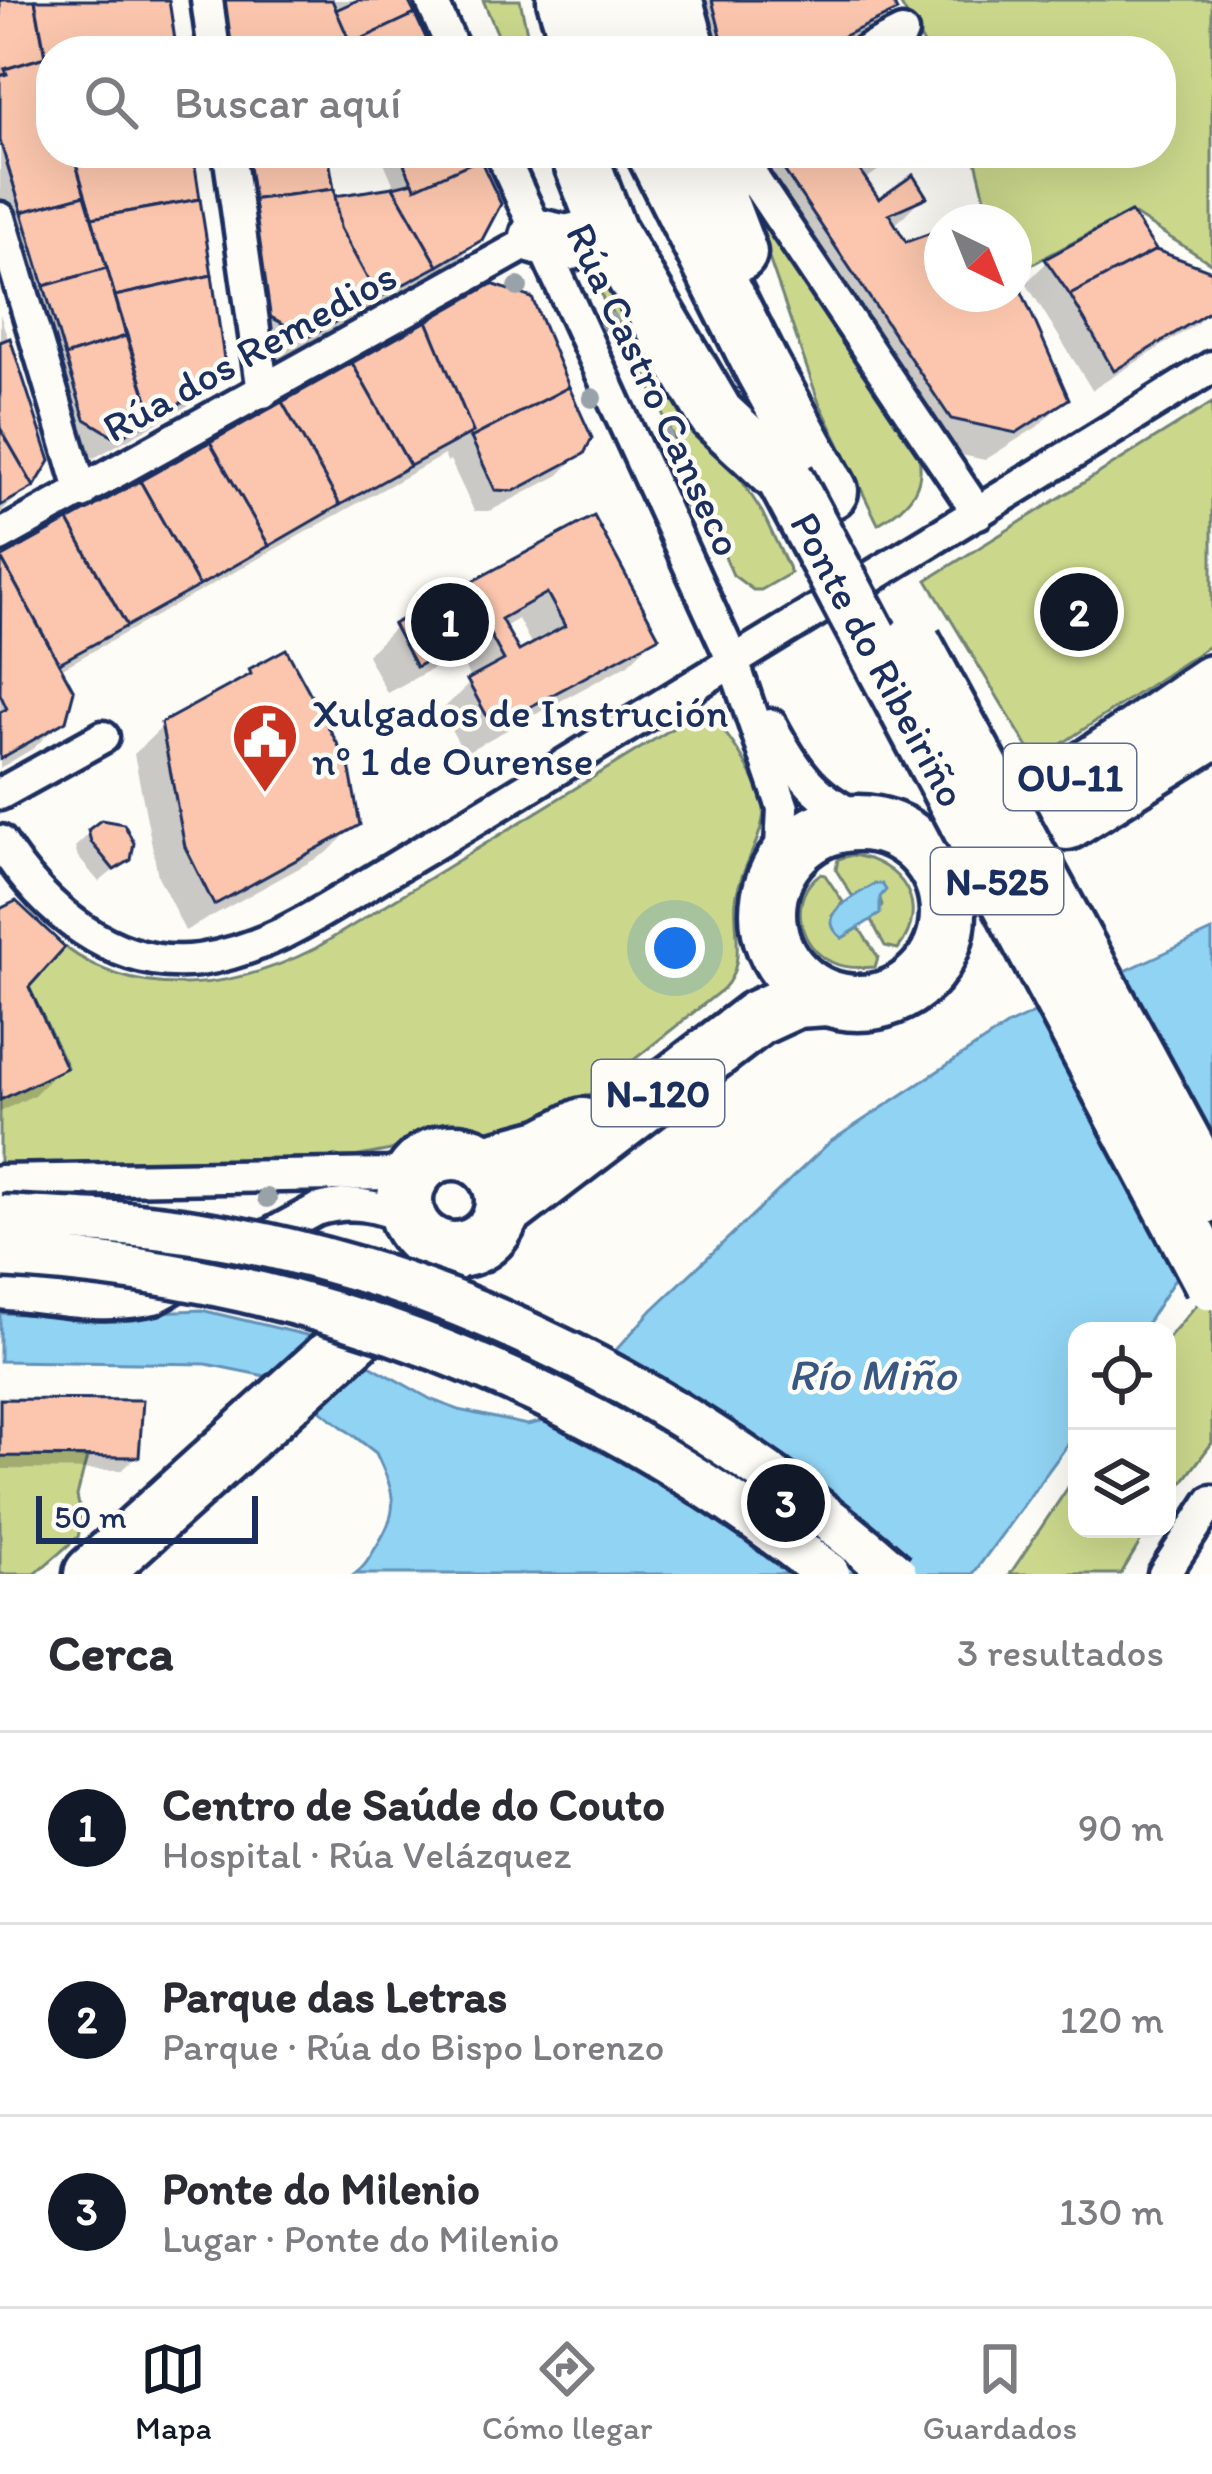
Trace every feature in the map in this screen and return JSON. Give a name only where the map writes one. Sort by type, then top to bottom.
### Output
[{"type":"highway","points":[[541,0],[549,36]]},
{"type":"highway","points":[[565,0],[576,36]]},
{"type":"highway","points":[[608,0],[618,36]]},
{"type":"highway","points":[[654,0],[663,36]]},
{"type":"highway","points":[[561,168],[534,225],[566,243],[610,233]]},
{"type":"highway","name":"N-525","points":[[584,168],[610,233],[716,415],[808,485]]},
{"type":"highway","name":"N-525","points":[[620,168],[701,337],[808,485]]},
{"type":"highway","name":"N-525","points":[[662,168],[763,369],[808,485]]},
{"type":"highway","name":"N-525","points":[[706,168],[808,485]]},
{"type":"highway","name":"Ponte do Ribeiriño","points":[[808,485],[1212,1195]]},
{"type":"highway","name":"Ponte do Ribeiriño","points":[[808,485],[1212,1282]]},
{"type":"highway","name":"OU-11","points":[[893,833],[951,842],[989,827],[1212,683]]},
{"type":"highway","name":"OU-11","points":[[950,916],[981,877],[1212,731]]},
{"type":"highway","points":[[780,867],[797,846],[843,824],[893,833],[935,864],[946,889],[950,916]]},
{"type":"highway","name":"N-120","points":[[92,1574],[346,1347],[422,1231],[428,1159],[457,1151],[485,1162],[545,1146],[608,1110],[737,1003],[761,973],[771,943],[770,894],[780,867]]},
{"type":"highway","name":"N-120","points":[[422,1231],[479,1243],[502,1213],[757,1018],[796,1000],[826,998],[854,1004],[883,1001],[909,989],[930,970],[944,945],[950,916]]},
{"type":"highway","points":[[771,943],[787,969],[826,998]]},
{"type":"highway","points":[[485,1162],[499,1179],[502,1213]]},
{"type":"street","points":[[207,0],[212,36]]},
{"type":"street","points":[[431,0],[447,36]]},
{"type":"street","points":[[686,0],[696,36]]},
{"type":"street","points":[[896,36],[902,33]]},
{"type":"street","points":[[231,168],[263,392]]},
{"type":"street","name":"Rúa Castro Canseco","points":[[508,168],[733,661],[783,808],[780,867]]},
{"type":"street","points":[[748,168],[978,513]]},
{"type":"street","points":[[0,218],[82,493]]},
{"type":"street","name":"Rúa dos Remedios","points":[[0,536],[263,392],[534,225]]},
{"type":"street","points":[[0,842],[51,905],[74,925],[122,952],[194,961],[243,951],[282,935],[1212,367]]},
{"type":"street","name":"Rúa Castro Canseco","points":[[733,661],[808,784],[832,806],[893,833]]},
{"type":"street","points":[[0,794],[103,736]]},
{"type":"street","points":[[0,1181],[389,1174],[422,1231]]},
{"type":"street","points":[[0,1293],[139,1302],[330,1206],[374,1205],[422,1231]]},
{"type":"street","points":[[0,1217],[144,1225],[268,1246],[355,1268],[543,1340],[617,1378],[758,1465],[794,1489],[895,1574]]},
{"type":"street","points":[[0,1256],[128,1270],[249,1292],[372,1325],[442,1351],[593,1417],[766,1525],[828,1574]]},
{"type":"street","points":[[1164,1574],[1212,1502]]},
{"type":"green space","points":[[483,0],[520,0],[528,36],[499,36]]},
{"type":"green space","points":[[898,0],[1212,0],[1212,264],[1130,212],[1032,264],[1032,204],[987,204],[978,168],[1176,168],[1176,36],[919,36]]},
{"type":"green space","points":[[743,183],[806,288],[915,444],[919,481],[900,509],[878,524],[818,400]]},
{"type":"green space","points":[[607,283],[617,288],[762,512],[791,573],[761,590],[753,590],[733,575],[631,341],[603,299]]},
{"type":"green space","points":[[1212,403],[1212,644],[1036,761],[927,580]]},
{"type":"green space","points":[[691,717],[709,718],[725,733],[763,803],[762,823],[736,900],[735,969],[723,989],[562,1117],[495,1137],[463,1127],[436,1126],[391,1150],[354,1157],[0,1164],[0,1100],[67,1067],[29,987],[65,947],[94,965],[157,983],[222,980],[286,962]]},
{"type":"green space","points":[[852,855],[885,866],[906,888],[912,917],[898,949],[885,946],[871,920],[882,905],[875,884],[853,897],[836,870],[838,859]]},
{"type":"green space","points":[[820,874],[843,902],[832,916],[842,938],[859,928],[878,957],[875,967],[838,965],[808,941],[801,905],[810,883]]},
{"type":"green space","points":[[1212,1287],[1212,1443],[1176,1491],[1176,1430],[1176,1329]]},
{"type":"green space","points":[[0,1456],[87,1457],[77,1496],[82,1520],[78,1537],[35,1574],[0,1574]]},
{"type":"green space","points":[[1068,1487],[1068,1538],[1143,1538],[1121,1574],[1010,1574]]},
{"type":"water","points":[[875,884],[886,890],[880,897],[880,914],[842,938],[834,930],[834,914]]},
{"type":"water","name":"Río Miño","points":[[1212,931],[1212,1262],[1176,1277],[1148,1322],[1068,1322],[1068,1444],[973,1574],[355,1574],[388,1525],[392,1504],[388,1482],[376,1453],[280,1379],[206,1364],[0,1361],[0,1313],[61,1316],[201,1310],[323,1339],[432,1400],[459,1410],[527,1425],[554,1419],[652,1310],[830,1142],[1008,1025]]},
{"type":"building","points":[[0,0],[35,0],[41,36],[36,36],[36,60],[5,69],[7,74],[0,76]]},
{"type":"building","points":[[35,0],[169,0],[174,36],[42,36]]},
{"type":"building","points":[[220,0],[332,0],[348,36],[225,36]]},
{"type":"building","points":[[358,0],[408,0],[415,14],[368,36],[347,36],[336,10]]},
{"type":"building","points":[[712,0],[892,0],[897,11],[844,36],[721,36]]},
{"type":"building","points":[[415,14],[425,36],[368,36]]},
{"type":"building","points":[[36,60],[36,168],[77,168],[85,195],[22,212],[0,141],[0,76],[7,74],[5,69]]},
{"type":"building","points":[[77,168],[195,168],[200,199],[92,218]]},
{"type":"building","points":[[246,168],[330,168],[334,189],[250,200]]},
{"type":"building","points":[[406,168],[460,168],[415,188]]},
{"type":"building","points":[[460,168],[484,168],[501,204],[482,240],[438,266],[393,187],[413,182],[415,188]]},
{"type":"building","points":[[783,168],[860,168],[879,199],[913,175],[927,197],[889,214],[906,242],[924,236],[924,312],[1031,312],[1069,399],[1016,433],[951,419]]},
{"type":"building","points":[[393,187],[438,266],[378,298],[340,228],[335,196]]},
{"type":"building","points":[[334,189],[340,228],[378,298],[308,337],[267,315],[250,200]]},
{"type":"building","points":[[85,195],[107,268],[44,286],[22,212]]},
{"type":"building","points":[[200,199],[212,275],[115,296],[92,218]]},
{"type":"building","points":[[1131,212],[1156,250],[1070,295],[1045,259]]},
{"type":"building","points":[[1156,250],[1212,271],[1212,310],[1114,371],[1070,295]]},
{"type":"building","points":[[107,268],[126,336],[65,356],[44,286]]},
{"type":"building","points":[[212,275],[224,359],[214,384],[153,419],[115,296]]},
{"type":"building","points":[[492,284],[532,298],[569,387],[471,438],[473,432],[427,321]]},
{"type":"building","points":[[427,321],[473,432],[410,466],[352,363]]},
{"type":"building","points":[[126,336],[153,419],[117,438],[85,419],[65,356]]},
{"type":"building","points":[[10,338],[50,461],[34,487],[0,428],[0,342]]},
{"type":"building","points":[[352,363],[410,466],[340,505],[282,402]]},
{"type":"building","points":[[569,387],[592,438],[584,454],[514,491],[495,490],[471,438]]},
{"type":"building","points":[[282,402],[340,505],[269,546],[210,442]]},
{"type":"building","points":[[0,428],[34,487],[0,506]]},
{"type":"building","points":[[210,442],[269,546],[199,586],[140,481]]},
{"type":"building","points":[[140,481],[199,586],[127,626],[68,521]]},
{"type":"building","points":[[594,516],[659,637],[493,727],[467,680],[504,660],[487,629],[416,667],[393,624]],"holes":[[[547,593],[565,626],[519,651],[501,619]]]},
{"type":"building","points":[[68,521],[127,626],[59,663],[1,558]]},
{"type":"building","points":[[1,558],[74,691],[66,721],[0,759],[0,712],[7,709],[0,694]]},
{"type":"building","name":"Xulgados de Instrución nº 1 de Ourense","points":[[286,649],[349,765],[360,825],[214,905],[185,847],[161,723],[251,674],[249,669]]},
{"type":"building","points":[[101,820],[124,824],[134,843],[131,860],[114,870],[91,842],[88,830]]},
{"type":"building","points":[[16,901],[65,947],[29,987],[66,1068],[0,1100],[0,909]]},
{"type":"building","points":[[0,1399],[143,1400],[139,1457],[0,1456]]},
{"type":"place","name":"Parque das Letras","points":[[1079,612]]},
{"type":"place","name":"Centro de Saúde do Couto","points":[[450,622]]},
{"type":"place","name":"Xulgados de Instrución nº 1 de Ourense","points":[[265,795]]},
{"type":"place","name":"Ponte do Milenio","points":[[786,1503]]}]
